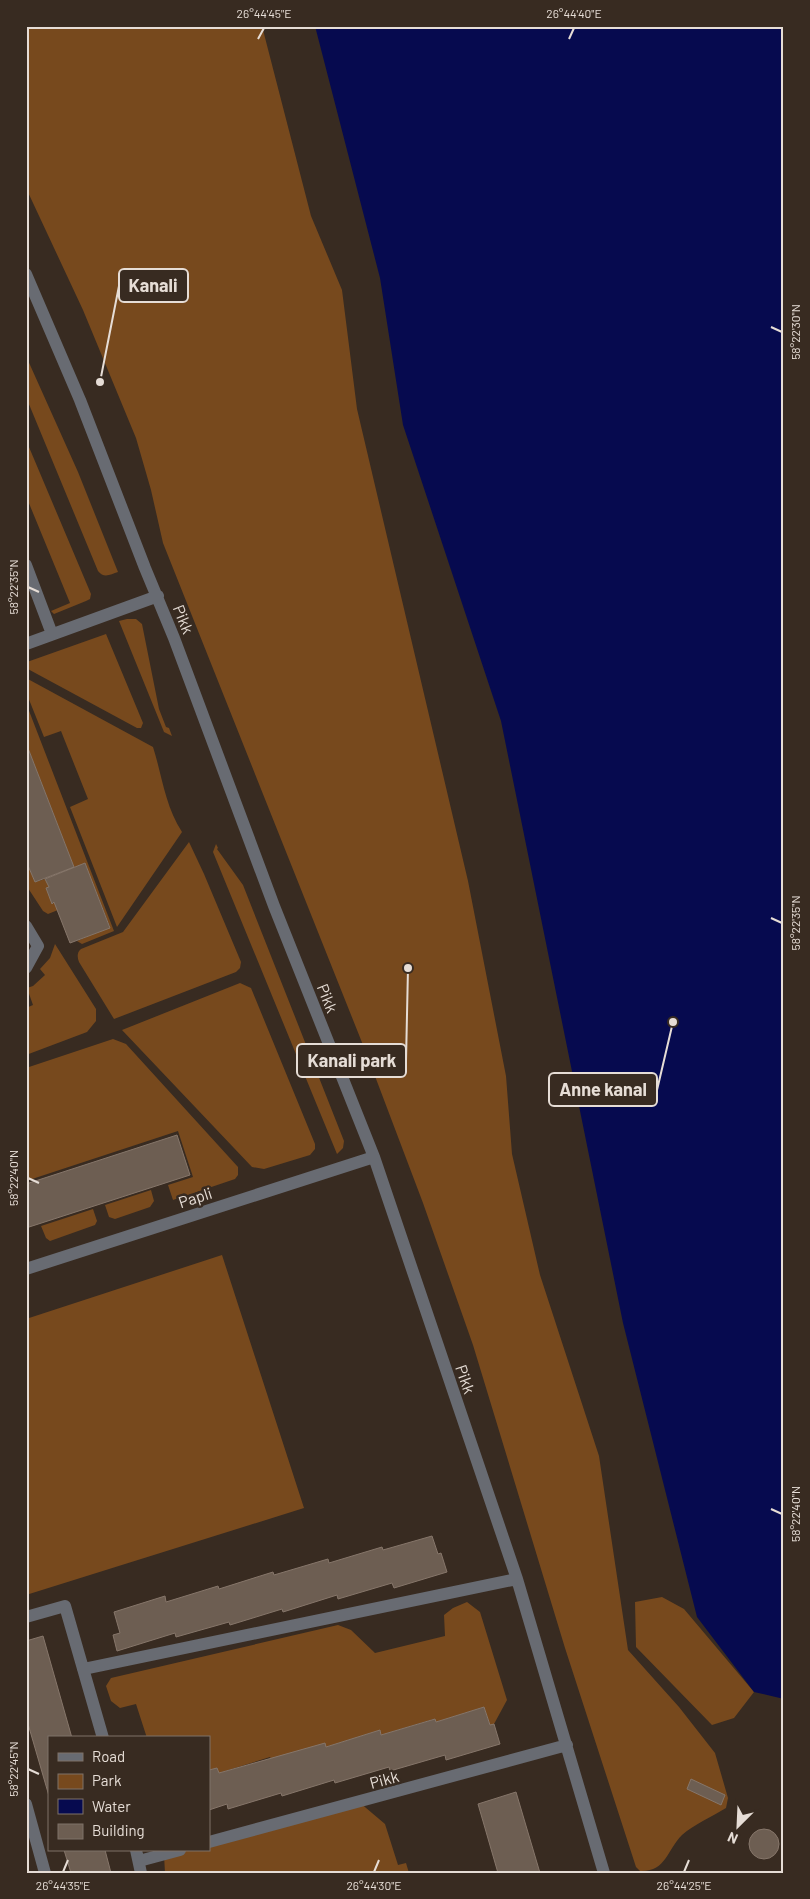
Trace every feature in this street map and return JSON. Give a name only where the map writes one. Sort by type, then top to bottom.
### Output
[{"type":"street","name":"Pikk","points":[[26,274],[80,400],[139,553],[158,596],[274,906],[374,1156],[517,1579],[604,1873]]},
{"type":"street","points":[[26,565],[52,634]]},
{"type":"street","points":[[26,644],[158,596]]},
{"type":"street","points":[[26,926],[38,946],[26,968]]},
{"type":"street","name":"Papli","points":[[26,1269],[374,1156]]},
{"type":"street","points":[[83,1668],[517,1579]]},
{"type":"street","points":[[26,1617],[65,1606],[102,1736]]},
{"type":"street","name":"Pikk","points":[[210,1842],[567,1745]]},
{"type":"street","points":[[26,1804],[45,1873]]},
{"type":"street","points":[[139,1861],[173,1852]]},
{"type":"green space","points":[[26,26],[262,26],[311,216],[342,290],[357,409],[468,881],[506,1076],[512,1154],[540,1275],[599,1456],[628,1650],[679,1707],[715,1753],[728,1798],[726,1808],[697,1824],[682,1835],[661,1864],[655,1868],[640,1871],[636,1867],[565,1648],[473,1345],[423,1203],[367,1055],[163,543],[151,490],[136,438],[83,310],[26,188]]},
{"type":"green space","points":[[26,356],[78,472],[118,572],[103,575],[98,571],[26,397]]},
{"type":"green space","points":[[26,440],[91,594],[90,599],[54,614],[51,611],[70,603],[26,496]]},
{"type":"green space","points":[[136,619],[142,624],[159,709],[166,727],[169,728],[172,736],[164,732],[119,621]]},
{"type":"green space","points":[[106,634],[143,723],[141,728],[137,728],[26,668],[27,662]]},
{"type":"green space","points":[[26,678],[153,747],[168,801],[182,832],[117,927],[70,807],[88,799],[61,731],[44,737],[26,692]]},
{"type":"green space","points":[[26,703],[114,931],[82,944],[77,941],[110,927],[85,864],[74,867],[26,743]]},
{"type":"green space","points":[[189,842],[241,962],[240,968],[236,972],[114,1019],[79,962],[79,952],[81,949],[123,932]]},
{"type":"green space","points":[[216,844],[217,849],[243,885],[344,1141],[343,1148],[337,1154],[213,852]]},
{"type":"green space","points":[[26,861],[35,882],[45,879],[49,887],[46,888],[52,903],[54,902],[58,910],[48,914],[43,911],[26,885]]},
{"type":"green space","points":[[55,944],[96,1009],[96,1021],[87,1032],[26,1055],[26,1008],[33,1005],[27,988],[33,986],[45,975],[40,969],[50,958]]},
{"type":"green space","points":[[240,983],[251,988],[315,1144],[315,1149],[310,1155],[264,1169],[252,1167],[122,1030]]},
{"type":"green space","points":[[113,1039],[126,1044],[238,1167],[238,1175],[235,1179],[173,1200],[168,1185],[193,1177],[178,1131],[26,1181],[26,1068]]},
{"type":"green space","points":[[151,1190],[154,1201],[150,1207],[115,1219],[109,1217],[105,1205]]},
{"type":"green space","points":[[93,1209],[97,1221],[95,1225],[50,1241],[46,1238],[41,1226]]},
{"type":"green space","points":[[222,1255],[304,1508],[26,1595],[26,1319]]},
{"type":"green space","points":[[662,1597],[684,1609],[754,1692],[734,1718],[712,1725],[636,1647],[635,1602]]},
{"type":"green space","points":[[467,1602],[480,1612],[507,1700],[494,1724],[490,1725],[484,1707],[436,1722],[434,1719],[381,1735],[380,1730],[326,1747],[271,1759],[270,1757],[219,1773],[217,1768],[210,1770],[210,1736],[146,1736],[136,1704],[120,1708],[111,1701],[106,1686],[111,1678],[338,1625],[351,1630],[375,1653],[445,1636],[444,1615],[453,1608]]},
{"type":"green space","points":[[359,1802],[385,1824],[398,1865],[406,1863],[409,1873],[165,1873],[164,1855],[174,1852],[210,1852],[210,1842]]},
{"type":"water","points":[[315,26],[784,26],[784,1699],[754,1692],[697,1617],[623,1323],[501,721],[403,425],[380,278]]},
{"type":"building","points":[[26,743],[74,867],[35,882],[26,861]]},
{"type":"building","points":[[85,863],[110,928],[70,943],[54,902],[52,904],[46,888],[49,887],[45,879]]},
{"type":"building","points":[[177,1135],[190,1175],[26,1228],[26,1184]]},
{"type":"building","points":[[432,1536],[438,1554],[441,1553],[447,1572],[394,1588],[392,1583],[338,1599],[337,1595],[283,1612],[282,1609],[230,1625],[229,1622],[176,1637],[175,1633],[117,1651],[113,1635],[120,1633],[114,1612],[165,1596],[166,1602],[218,1586],[219,1589],[273,1572],[274,1575],[328,1559],[329,1563],[382,1547],[383,1550]]},
{"type":"building","points":[[43,1636],[71,1736],[48,1736],[48,1793],[26,1717],[26,1641]]},
{"type":"building","points":[[484,1707],[490,1725],[494,1724],[500,1744],[446,1760],[445,1755],[390,1771],[389,1767],[335,1783],[334,1780],[282,1796],[281,1793],[228,1809],[227,1804],[210,1810],[210,1770],[217,1768],[219,1773],[325,1743],[326,1747],[380,1730],[381,1735],[435,1719],[436,1722]]},
{"type":"building","points":[[691,1779],[725,1795],[721,1805],[687,1789]]},
{"type":"building","points":[[516,1792],[540,1873],[498,1873],[478,1804]]},
{"type":"building","points":[[764,1829],[775,1833],[779,1844],[775,1855],[764,1859],[753,1855],[749,1844],[753,1833]]},
{"type":"building","points":[[65,1852],[106,1852],[111,1873],[71,1873]]},
{"type":"place","name":"Kanali","points":[[100,382]]},
{"type":"place","name":"Kanali park","points":[[408,968]]},
{"type":"place","name":"Anne kanal","points":[[673,1022]]}]
